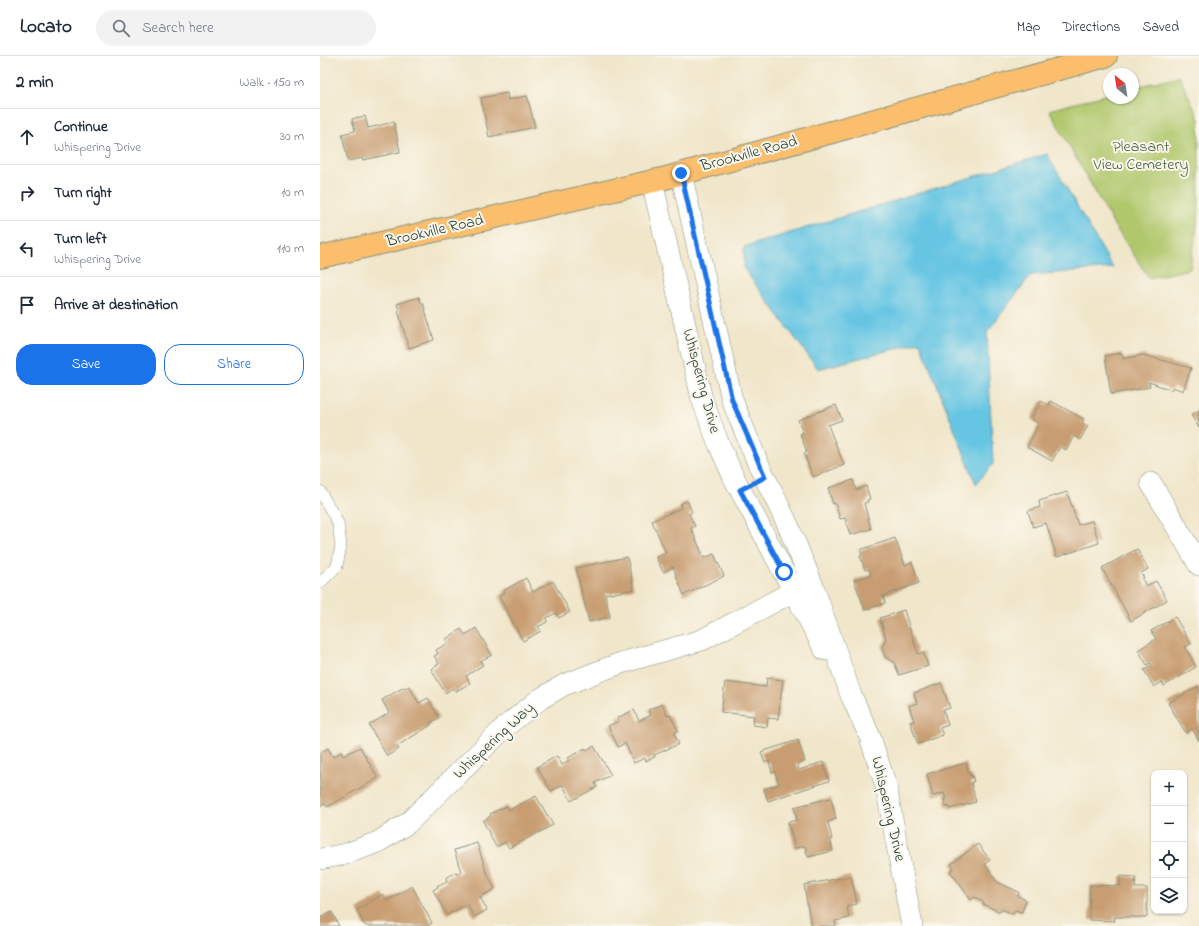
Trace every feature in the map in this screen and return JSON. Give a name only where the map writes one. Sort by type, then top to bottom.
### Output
[{"type":"main road","name":"Brookville Road","points":[[320,257],[652,181],[1106,56]]},
{"type":"street","name":"Whispering Drive","points":[[681,173],[732,400],[765,477],[787,523],[802,587]]},
{"type":"street","name":"Whispering Drive","points":[[652,181],[702,399],[718,442],[740,490],[802,587],[870,737],[886,786],[912,926]]},
{"type":"street","points":[[740,490],[765,477]]},
{"type":"street","points":[[1151,483],[1199,565]]},
{"type":"street","name":"Whispering Way","points":[[320,859],[346,854],[378,842],[408,823],[506,726],[540,699],[564,686],[605,668],[702,640],[802,587]]},
{"type":"lane","points":[[320,491],[338,523],[341,546],[337,566],[320,583]]},
{"type":"green space","name":"Pleasant View Cemetery","points":[[1179,76],[1199,119],[1199,213],[1190,269],[1149,278],[1114,225],[1049,110],[1103,96],[1103,104],[1139,104],[1139,86]]},
{"type":"water","points":[[1047,154],[1113,268],[1031,275],[987,332],[993,464],[976,484],[920,342],[818,369],[744,269],[744,247]]},
{"type":"building","points":[[507,93],[508,100],[527,96],[535,127],[489,137],[481,98]]},
{"type":"building","points":[[365,116],[368,128],[394,122],[400,152],[363,160],[362,158],[348,161],[342,134],[355,131],[352,119]]},
{"type":"building","points":[[419,297],[421,303],[423,303],[434,340],[409,348],[397,304]]},
{"type":"building","points":[[1122,353],[1123,359],[1143,355],[1191,368],[1183,391],[1173,387],[1171,390],[1149,382],[1150,387],[1111,394],[1105,356]]},
{"type":"building","points":[[1041,401],[1049,405],[1051,401],[1084,419],[1082,423],[1088,426],[1080,440],[1074,436],[1066,450],[1060,447],[1052,461],[1027,447],[1039,424],[1031,419]]},
{"type":"building","points":[[836,405],[842,420],[828,425],[844,465],[813,477],[804,453],[807,452],[800,434],[803,433],[798,420]]},
{"type":"building","points":[[1199,410],[1199,428],[1191,415]]},
{"type":"building","points":[[853,480],[856,490],[866,486],[870,499],[867,500],[868,502],[864,503],[871,529],[850,535],[845,518],[840,519],[828,488]]},
{"type":"building","points":[[1067,492],[1078,525],[1092,521],[1099,543],[1057,557],[1046,523],[1033,527],[1028,511],[1040,507],[1039,501]]},
{"type":"building","points":[[687,501],[692,512],[689,514],[695,526],[691,528],[704,558],[714,554],[724,576],[684,595],[673,567],[663,572],[656,557],[666,553],[652,521],[681,508],[680,504]]},
{"type":"building","points":[[895,538],[905,565],[912,562],[919,583],[883,596],[885,603],[865,610],[854,580],[871,575],[869,569],[865,570],[860,556],[862,555],[860,550]]},
{"type":"building","points":[[1137,549],[1148,569],[1141,573],[1144,578],[1142,579],[1146,586],[1156,581],[1167,600],[1131,621],[1102,568]]},
{"type":"building","points":[[627,557],[634,589],[605,594],[610,617],[589,622],[576,568]]},
{"type":"building","points":[[526,578],[533,592],[553,581],[570,612],[559,618],[556,613],[546,618],[547,622],[538,627],[541,631],[523,641],[499,596],[504,593],[503,591]]},
{"type":"building","points":[[904,610],[918,654],[923,652],[928,666],[899,675],[894,662],[885,657],[882,647],[886,639],[880,618]]},
{"type":"building","points":[[1175,617],[1191,644],[1185,647],[1196,667],[1164,686],[1162,682],[1154,687],[1144,670],[1152,666],[1151,663],[1147,665],[1138,650],[1156,639],[1151,631]]},
{"type":"building","points":[[476,628],[492,655],[480,661],[483,665],[466,676],[470,683],[455,692],[453,688],[445,693],[431,669],[439,664],[434,656],[438,654],[436,650],[448,643],[446,639],[461,629],[465,635]]},
{"type":"building","points":[[767,678],[783,680],[778,719],[768,718],[767,727],[753,725],[754,716],[721,712],[725,682],[766,687]]},
{"type":"building","points":[[941,683],[950,708],[943,710],[948,725],[940,728],[943,735],[918,744],[910,722],[914,721],[909,706],[917,703],[914,693]]},
{"type":"building","points":[[409,686],[419,703],[428,698],[439,718],[430,723],[431,725],[397,746],[399,749],[387,756],[369,725],[389,713],[382,700],[404,687],[404,689]]},
{"type":"building","points":[[1199,686],[1199,741],[1192,729],[1186,733],[1168,703]]},
{"type":"building","points":[[662,704],[667,716],[670,715],[678,731],[674,733],[679,744],[654,755],[655,757],[646,761],[645,758],[634,763],[625,743],[618,747],[608,726],[619,721],[617,718],[634,710],[639,721],[651,715],[648,710]]},
{"type":"building","points":[[798,740],[805,761],[797,764],[799,770],[823,762],[829,781],[768,801],[764,789],[779,784],[775,772],[772,773],[769,761],[765,763],[761,752]]},
{"type":"building","points":[[594,746],[611,775],[595,783],[597,787],[571,801],[563,785],[551,791],[537,767],[557,756],[562,765],[569,760],[568,758],[585,748],[586,750]]},
{"type":"building","points":[[360,747],[378,778],[327,807],[325,804],[320,806],[320,753],[328,748],[333,757],[341,752],[343,756]]},
{"type":"building","points":[[966,763],[970,776],[972,775],[974,782],[971,782],[976,802],[949,809],[949,806],[946,807],[944,793],[933,796],[927,774]]},
{"type":"building","points":[[536,796],[553,825],[509,848],[505,842],[496,847],[483,821],[491,816],[490,814],[507,806],[509,810]]},
{"type":"building","points":[[831,798],[836,819],[828,822],[833,851],[808,857],[805,846],[795,848],[788,822],[797,820],[794,807]]},
{"type":"building","points":[[477,843],[486,871],[495,889],[480,897],[487,910],[474,917],[467,904],[447,915],[433,890],[438,887],[437,886],[447,881],[446,878],[456,872],[457,874],[461,872],[454,850]]},
{"type":"building","points":[[978,844],[990,860],[985,864],[997,882],[1019,892],[1018,896],[1026,900],[1022,912],[1015,910],[1013,914],[1001,909],[1000,912],[983,904],[983,902],[975,897],[971,900],[950,871],[954,868],[951,864]]},
{"type":"building","points":[[851,876],[857,904],[847,906],[849,918],[835,921],[836,926],[811,926],[804,885]]},
{"type":"building","points":[[1120,876],[1136,877],[1135,888],[1147,888],[1147,917],[1114,917],[1115,921],[1089,920],[1090,885],[1120,886]]},
{"type":"building","points":[[412,886],[432,923],[427,926],[365,926],[357,910],[383,894],[387,901]]},
{"type":"building","points":[[332,912],[339,926],[320,926],[320,918]]},
{"type":"route","points":[[681,173],[732,400],[765,477],[740,490],[784,572]]}]
